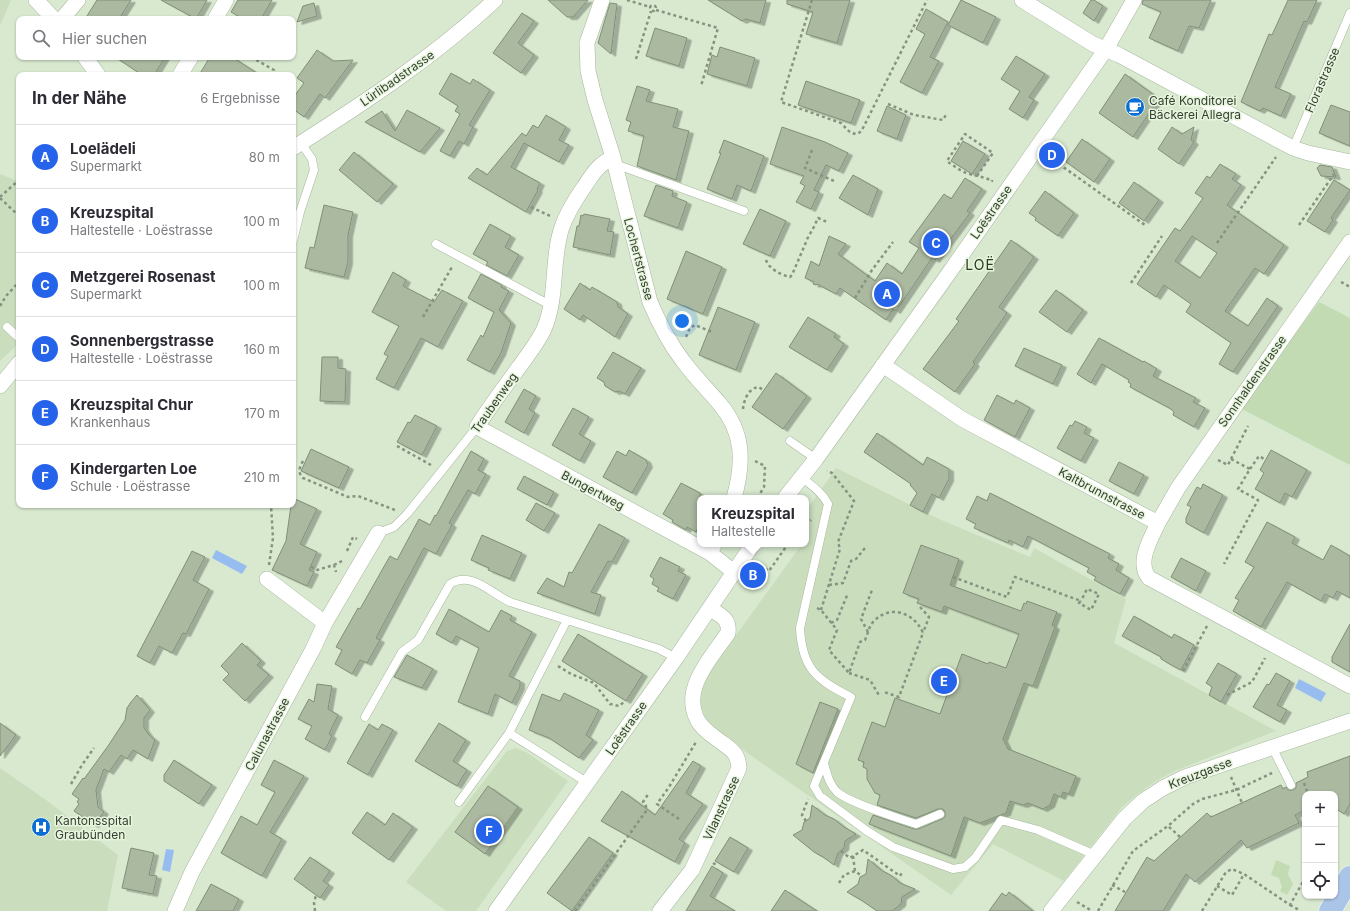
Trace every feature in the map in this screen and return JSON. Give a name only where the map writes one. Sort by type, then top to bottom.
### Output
[{"type":"main road","points":[[1330,911],[1350,877]]},
{"type":"street","points":[[36,0],[51,16]]},
{"type":"street","points":[[65,16],[74,7],[78,0]]},
{"type":"street","points":[[217,16],[226,0]]},
{"type":"street","name":"Lochertstrasse","points":[[602,0],[587,43],[588,71],[595,100],[614,160],[650,302],[667,338],[701,384],[719,403],[737,431],[741,453],[734,495]]},
{"type":"street","points":[[1022,0],[1093,44],[1172,82],[1289,145],[1347,162]]},
{"type":"street","name":"Loëstrasse","points":[[787,495],[816,460],[1106,49],[1134,0]]},
{"type":"street","name":"Lürlibadstrasse","points":[[297,145],[402,77],[433,53],[486,3]]},
{"type":"street","points":[[88,60],[96,72]]},
{"type":"street","points":[[182,72],[189,60]]},
{"type":"street","name":"Traubenweg","points":[[477,427],[486,412],[531,351],[548,317],[557,252],[561,228],[564,220],[573,203],[598,166],[614,160]]},
{"type":"street","name":"Sonnhaldenstrasse","points":[[1158,523],[1178,488],[1203,451],[1350,242]]},
{"type":"street","name":"Kaltbrunnstrasse","points":[[883,365],[962,419],[1158,523],[1144,558],[1144,569],[1146,574],[1154,581],[1350,686]]},
{"type":"street","points":[[0,386],[16,367]]},
{"type":"street","name":"Bungertweg","points":[[477,427],[697,541]]},
{"type":"street","name":"Traubenweg","points":[[325,623],[378,534]]},
{"type":"street","name":"Loëstrasse","points":[[496,911],[676,658],[751,547]]},
{"type":"street","points":[[712,549],[735,572]]},
{"type":"street","points":[[267,579],[325,623]]},
{"type":"street","name":"Vilanstrasse","points":[[660,911],[692,870],[739,768],[738,759],[734,751],[708,733],[698,721],[693,705],[695,686],[698,677],[728,633],[729,626],[726,620],[711,608]]},
{"type":"street","name":"Calunastrasse","points":[[175,911],[192,872],[313,649],[325,623]]},
{"type":"street","name":"Kreuzgasse","points":[[1051,911],[1124,819],[1143,801],[1163,788],[1184,777],[1350,721]]},
{"type":"lane","name":"Florastrasse","points":[[1289,145],[1350,13]]},
{"type":"lane","points":[[296,229],[314,170],[312,158],[297,145]]},
{"type":"lane","points":[[614,160],[744,211]]},
{"type":"lane","points":[[436,244],[550,305]]},
{"type":"lane","points":[[7,328],[16,336]]},
{"type":"lane","name":"Traubenweg","points":[[378,534],[394,527],[407,514],[477,427]]},
{"type":"lane","points":[[790,441],[816,460]]},
{"type":"lane","points":[[801,477],[819,491],[828,504],[800,628],[800,644],[805,659],[812,671],[830,686],[852,697],[814,786],[820,796],[867,831],[894,847],[953,869],[965,867],[975,858],[1001,820],[1038,830],[1096,855]]},
{"type":"lane","points":[[365,717],[402,652],[418,640],[450,584],[455,581],[466,579],[471,580],[486,587],[510,602],[659,649],[676,658]]},
{"type":"lane","points":[[459,802],[509,733],[567,620]]},
{"type":"lane","points":[[509,733],[588,783]]},
{"type":"lane","points":[[1272,747],[1291,785]]},
{"type":"lane","points":[[824,764],[828,779],[838,792],[853,801],[916,824],[940,814]]},
{"type":"path","points":[[627,0],[650,7],[654,6],[656,10],[718,28],[701,86]]},
{"type":"path","points":[[812,0],[781,102],[841,123],[846,129],[854,134],[858,134],[862,130],[927,0]]},
{"type":"path","points":[[636,59],[652,11],[650,7]]},
{"type":"path","points":[[652,11],[656,10]]},
{"type":"path","points":[[256,60],[274,70],[274,72]]},
{"type":"path","points":[[888,104],[914,115],[943,120],[947,114]]},
{"type":"path","points":[[977,176],[993,153],[965,134],[947,161],[963,172],[977,176],[986,177],[992,181],[994,178]]},
{"type":"path","points":[[1217,243],[1289,145]]},
{"type":"path","points":[[812,150],[806,168],[834,181]]},
{"type":"path","points":[[1049,157],[1145,225]]},
{"type":"path","points":[[1299,225],[1347,162]]},
{"type":"path","points":[[16,183],[0,197],[16,213]]},
{"type":"path","points":[[531,207],[553,217],[564,220]]},
{"type":"path","points":[[766,260],[770,267],[785,276],[792,275],[818,218],[828,222]]},
{"type":"path","points":[[1131,283],[1162,236]]},
{"type":"path","points":[[855,298],[872,270],[893,242]]},
{"type":"path","points":[[423,317],[458,256]]},
{"type":"path","points":[[0,306],[6,296],[16,285]]},
{"type":"path","points":[[680,356],[690,328],[695,325],[712,332]]},
{"type":"path","points":[[744,407],[744,400],[752,389],[758,387],[764,390]]},
{"type":"path","points":[[1212,457],[1228,465],[1248,426]]},
{"type":"path","points":[[397,446],[442,471]]},
{"type":"path","points":[[1224,564],[1258,500],[1238,489],[1259,456],[1266,460]]},
{"type":"path","points":[[1232,458],[1250,469]]},
{"type":"path","points":[[751,466],[753,460],[765,466],[764,487],[759,495]]},
{"type":"path","points":[[303,461],[299,470],[300,475],[303,478],[348,497],[358,496],[407,514]]},
{"type":"path","points":[[821,610],[840,549],[838,542],[854,501],[832,473],[827,471]]},
{"type":"path","points":[[267,579],[273,538],[271,508]]},
{"type":"path","points":[[311,567],[317,570],[342,562],[353,537]]},
{"type":"path","points":[[760,565],[769,571],[786,547]]},
{"type":"path","points":[[829,586],[843,582],[851,561],[856,559],[866,548]]},
{"type":"path","points":[[334,565],[337,574]]},
{"type":"path","points":[[953,577],[1007,597],[1015,577],[1080,601],[1079,603],[1091,610],[1099,594],[1087,589],[1080,601]]},
{"type":"path","points":[[868,632],[861,619],[872,590]]},
{"type":"path","points":[[831,623],[838,620],[848,593]]},
{"type":"path","points":[[805,604],[821,610],[837,630],[829,650],[849,673],[870,680],[880,697]]},
{"type":"path","points":[[884,692],[899,697],[928,617],[920,607]]},
{"type":"path","points":[[849,673],[860,642],[865,640],[870,626],[883,614],[890,612],[902,613],[911,617],[923,633]]},
{"type":"path","points":[[1183,671],[1213,613]]},
{"type":"path","points":[[1227,694],[1252,682],[1272,644]]},
{"type":"path","points":[[547,660],[571,674],[594,684],[610,704],[619,706],[624,701],[628,704]]},
{"type":"path","points":[[679,819],[657,804],[670,787],[696,742]]},
{"type":"path","points":[[72,784],[82,765],[94,748]]},
{"type":"path","points":[[1098,911],[1133,851],[1168,826],[1193,804],[1202,799],[1236,790],[1282,768]]},
{"type":"path","points":[[1233,782],[1242,803]]},
{"type":"path","points":[[806,821],[803,817],[803,813],[814,786]]},
{"type":"path","points":[[575,911],[646,811],[646,806],[643,802],[649,793]]},
{"type":"path","points":[[1168,826],[1180,837]]},
{"type":"path","points":[[841,851],[850,858],[863,850],[900,876],[903,870]]},
{"type":"path","points":[[853,856],[855,871],[862,876]]},
{"type":"path","points":[[1202,911],[1226,872],[1232,869],[1244,874],[1298,911]]},
{"type":"path","points":[[839,883],[844,875],[855,871]]},
{"type":"path","points":[[1217,886],[1232,895],[1244,874]]},
{"type":"path","points":[[1290,905],[1302,883]]},
{"type":"path","points":[[1112,885],[1125,892]]},
{"type":"path","points":[[315,911],[314,903],[316,895]]},
{"type":"path","points":[[1080,904],[1092,911]]},
{"type":"shaded area","points":[[0,0],[11,0],[0,26]]},
{"type":"shaded area","points":[[0,174],[15,180],[16,179],[16,346],[0,361]]},
{"type":"shaded area","points":[[1319,302],[1350,318],[1350,465],[1240,408]]},
{"type":"shaded area","points":[[836,468],[939,519],[1030,557],[1034,548],[1126,599],[1114,643],[1276,731],[1177,770],[1156,781],[1139,793],[1122,807],[1064,881],[993,844],[951,895],[713,729],[707,722],[700,704],[699,695],[705,678],[800,547],[809,547],[809,507]]},
{"type":"shaded area","points":[[515,748],[526,752],[568,781],[476,911],[446,911],[406,882],[507,751]]},
{"type":"shaded area","name":"Kantonsspital Graubünden","points":[[0,768],[46,800],[118,855],[107,911],[0,911]]},
{"type":"shaded area","points":[[1276,860],[1290,866],[1288,874],[1293,884],[1287,895],[1280,891],[1282,887],[1279,878],[1271,875]]},
{"type":"water","points":[[216,550],[247,566],[242,574],[212,558]]},
{"type":"water","points":[[1299,679],[1326,693],[1321,702],[1295,688]]},
{"type":"water","points":[[166,849],[174,850],[170,872],[162,870]]},
{"type":"building","points":[[97,0],[131,0],[121,16],[87,16]]},
{"type":"building","points":[[161,0],[207,0],[198,16],[190,16]]},
{"type":"building","points":[[238,0],[272,0],[263,16],[238,16],[231,12]]},
{"type":"building","points":[[548,0],[588,0],[573,17],[567,17]]},
{"type":"building","points":[[708,0],[766,0],[760,23],[746,19],[742,21]]},
{"type":"building","points":[[787,0],[850,0],[837,43],[806,34],[813,12],[787,4]]},
{"type":"building","points":[[961,0],[996,17],[983,43],[948,25]]},
{"type":"building","points":[[1091,0],[1094,0],[1103,6],[1094,21],[1083,13]]},
{"type":"building","points":[[1143,0],[1211,0],[1199,28],[1189,26],[1178,51],[1149,38],[1161,12],[1142,4]]},
{"type":"building","points":[[1288,0],[1317,0],[1307,22],[1304,21],[1275,87],[1291,94],[1281,116],[1263,108],[1260,111],[1241,102],[1269,34],[1272,35]]},
{"type":"building","points":[[314,3],[317,16],[297,22],[303,6]]},
{"type":"building","points":[[610,3],[617,4],[611,54],[598,43]]},
{"type":"building","points":[[926,9],[948,22],[930,57],[939,61],[922,93],[900,82],[925,34],[916,29]]},
{"type":"building","points":[[522,13],[534,21],[518,43],[534,55],[521,73],[493,53]]},
{"type":"building","points":[[655,28],[687,38],[679,66],[646,56]]},
{"type":"building","points":[[720,47],[755,58],[747,86],[707,74],[712,55],[717,57]]},
{"type":"building","points":[[317,50],[333,61],[353,60],[325,98],[320,94],[304,117],[296,111],[296,94],[304,83],[297,78]]},
{"type":"building","points":[[1016,56],[1045,74],[1029,97],[1034,100],[1023,118],[1009,109],[1020,91],[1001,79]]},
{"type":"building","points":[[120,60],[163,60],[156,72],[138,72]]},
{"type":"building","points":[[208,60],[237,60],[255,72],[201,72]]},
{"type":"building","points":[[451,73],[470,84],[473,79],[490,90],[469,125],[473,127],[464,144],[459,141],[450,156],[440,151],[460,114],[455,111],[458,106],[439,94]]},
{"type":"building","points":[[1125,74],[1154,95],[1153,96],[1158,100],[1133,137],[1099,113]]},
{"type":"building","points":[[806,81],[860,100],[851,123],[798,105]]},
{"type":"building","points":[[637,86],[650,90],[646,101],[678,109],[673,127],[689,131],[676,180],[637,166],[644,136],[628,131],[631,122],[626,120]]},
{"type":"building","points":[[1331,105],[1350,112],[1350,146],[1319,133]]},
{"type":"building","points":[[887,106],[906,115],[897,139],[877,131]]},
{"type":"building","points":[[407,110],[440,128],[420,152],[365,122],[382,111],[395,131]]},
{"type":"building","points":[[546,115],[566,127],[559,140],[569,145],[559,162],[524,143],[511,167],[540,183],[537,189],[538,190],[526,212],[468,178],[477,168],[487,175],[522,133],[526,136],[533,125],[538,128]]},
{"type":"building","points":[[782,127],[825,142],[848,153],[839,171],[826,165],[814,190],[819,192],[811,209],[796,202],[805,186],[800,183],[804,176],[770,164]]},
{"type":"building","points":[[1172,127],[1182,134],[1194,127],[1191,140],[1194,142],[1179,164],[1158,149]]},
{"type":"building","points":[[1082,139],[1110,159],[1094,182],[1066,162]]},
{"type":"building","points":[[724,140],[764,156],[751,191],[737,185],[732,199],[707,189],[721,153],[719,153]]},
{"type":"building","points":[[963,141],[985,154],[972,174],[951,161]]},
{"type":"building","points":[[354,152],[393,184],[377,202],[339,170]]},
{"type":"building","points":[[1220,164],[1236,174],[1232,179],[1241,185],[1227,205],[1284,245],[1264,274],[1255,268],[1225,311],[1248,326],[1267,298],[1278,306],[1233,372],[1219,364],[1231,343],[1186,312],[1191,304],[1164,285],[1156,297],[1137,284],[1175,228],[1180,231],[1203,198],[1195,193],[1207,176],[1210,178]],"holes":[[[1192,236],[1217,253],[1200,278],[1175,261]]]},
{"type":"building","points":[[1320,165],[1332,167],[1336,177],[1321,176],[1317,168]]},
{"type":"building","points":[[853,175],[878,189],[868,215],[839,198]]},
{"type":"building","points":[[965,178],[982,189],[967,211],[970,213],[935,260],[932,258],[896,311],[893,309],[886,320],[840,288],[836,294],[817,284],[813,284],[814,282],[805,278],[811,261],[819,266],[829,236],[846,244],[838,254],[875,281],[887,263],[902,274],[919,248],[909,242],[944,194],[951,199]]},
{"type":"building","points":[[1334,180],[1350,190],[1331,218],[1333,220],[1325,232],[1307,221]]},
{"type":"building","points":[[1134,182],[1159,200],[1144,221],[1119,203]]},
{"type":"building","points":[[656,185],[673,191],[672,196],[687,202],[678,228],[644,216]]},
{"type":"building","points":[[1045,191],[1074,213],[1058,236],[1035,220],[1036,218],[1029,213]]},
{"type":"building","points":[[324,205],[353,212],[348,235],[348,262],[344,277],[305,268],[310,247],[314,248]]},
{"type":"building","points":[[760,209],[786,221],[770,256],[743,244]]},
{"type":"building","points":[[584,214],[610,219],[607,231],[614,232],[610,255],[573,247],[577,226],[579,226],[581,215],[583,216]]},
{"type":"building","points":[[490,224],[511,236],[505,247],[519,255],[507,276],[486,265],[488,262],[473,254]]},
{"type":"building","points":[[1011,240],[1034,257],[999,307],[1007,313],[973,362],[975,364],[955,392],[923,369],[959,321],[956,319]]},
{"type":"building","points":[[686,251],[722,267],[703,314],[667,299]]},
{"type":"building","points":[[393,272],[406,280],[403,286],[434,302],[442,290],[463,301],[438,347],[421,338],[394,388],[376,379],[388,356],[384,354],[399,326],[372,312]]},
{"type":"building","points":[[481,274],[502,285],[501,287],[509,291],[499,310],[511,323],[501,353],[490,372],[467,360],[481,335],[483,337],[494,312],[468,298]]},
{"type":"building","points":[[580,283],[590,290],[592,287],[617,302],[618,307],[628,314],[615,337],[583,315],[580,320],[564,309]]},
{"type":"building","points":[[1056,290],[1083,310],[1067,332],[1039,312]]},
{"type":"building","points":[[718,307],[755,322],[736,370],[699,355]]},
{"type":"building","points":[[808,317],[836,334],[834,337],[844,344],[827,370],[789,347]]},
{"type":"building","points":[[1099,338],[1157,369],[1153,376],[1196,398],[1193,402],[1205,408],[1194,427],[1173,415],[1174,412],[1171,409],[1130,387],[1131,384],[1128,382],[1129,380],[1102,364],[1091,383],[1077,374]]},
{"type":"building","points":[[1024,348],[1062,365],[1053,384],[1015,366]]},
{"type":"building","points":[[613,352],[641,368],[625,394],[619,391],[615,392],[605,386],[604,382],[597,378]]},
{"type":"building","points":[[322,357],[338,357],[338,368],[346,369],[345,402],[320,401]]},
{"type":"building","points":[[776,373],[807,396],[783,429],[752,407]]},
{"type":"building","points":[[524,389],[536,396],[529,409],[535,413],[524,433],[505,422]]},
{"type":"building","points":[[997,395],[1014,404],[1016,400],[1030,408],[1015,437],[984,420]]},
{"type":"building","points":[[573,408],[589,417],[579,434],[591,441],[580,461],[552,445]]},
{"type":"building","points":[[415,415],[437,426],[422,455],[397,442],[408,422],[410,423]]},
{"type":"building","points":[[1075,421],[1087,427],[1084,433],[1094,438],[1081,461],[1057,448],[1070,425],[1072,426]]},
{"type":"building","points":[[877,433],[923,465],[927,457],[949,469],[949,479],[939,498],[932,494],[923,512],[910,505],[917,493],[910,485],[911,484],[864,452]]},
{"type":"building","points":[[311,449],[349,467],[339,488],[301,471]]},
{"type":"building","points":[[629,450],[646,460],[648,465],[632,493],[603,477],[617,451],[626,456]]},
{"type":"building","points":[[1271,450],[1307,470],[1292,497],[1285,493],[1280,503],[1255,489],[1264,473],[1260,470]]},
{"type":"building","points":[[471,451],[484,459],[478,470],[486,474],[475,494],[468,490],[449,523],[452,525],[436,554],[424,548],[376,638],[380,640],[367,663],[360,660],[352,674],[335,664],[342,650],[336,647],[358,608],[360,609],[390,556],[397,560],[419,519],[430,525]]},
{"type":"building","points":[[1119,462],[1144,475],[1134,494],[1109,481]]},
{"type":"building","points":[[524,476],[554,492],[547,505],[517,489]]},
{"type":"building","points":[[681,483],[700,493],[700,495],[697,495],[696,532],[687,527],[686,530],[672,522],[673,520],[663,514]]},
{"type":"building","points":[[1203,484],[1223,495],[1204,533],[1186,523],[1186,518],[1191,507],[1187,505],[1197,487],[1201,489]]},
{"type":"building","points":[[990,493],[1110,554],[1108,558],[1119,564],[1116,570],[1129,578],[1120,594],[1094,580],[1096,577],[1087,572],[1089,568],[1028,536],[1023,547],[1009,540],[1008,543],[974,528],[976,524],[966,519],[977,496],[987,501]]},
{"type":"building","points":[[296,499],[317,509],[300,544],[317,552],[309,570],[314,572],[307,586],[272,570],[286,541],[291,508],[296,508]]},
{"type":"building","points":[[536,503],[555,513],[544,531],[526,520]]},
{"type":"building","points":[[1267,522],[1295,537],[1292,543],[1323,560],[1331,545],[1350,556],[1350,598],[1337,591],[1333,598],[1325,594],[1321,601],[1287,582],[1261,627],[1233,611],[1239,600],[1235,598],[1254,567],[1245,562]]},
{"type":"building","points":[[599,524],[625,538],[612,562],[608,561],[591,592],[601,595],[595,614],[537,593],[547,578],[564,587],[569,572],[572,573]]},
{"type":"building","points":[[482,535],[522,553],[510,579],[488,570],[489,568],[471,560]]},
{"type":"building","points":[[921,545],[959,559],[950,585],[1021,611],[1024,603],[1026,604],[1027,601],[1057,612],[1052,625],[1055,627],[1033,686],[1024,683],[1003,739],[1008,749],[1076,776],[1069,794],[1063,792],[1061,797],[1054,794],[1050,805],[1043,809],[1028,803],[1023,805],[1010,801],[1006,813],[980,823],[964,817],[951,856],[869,824],[873,815],[918,829],[942,819],[945,817],[945,812],[943,809],[938,809],[916,818],[877,805],[880,795],[875,793],[867,779],[867,769],[863,767],[864,762],[858,760],[872,722],[885,727],[895,698],[940,714],[962,654],[988,664],[989,662],[1006,668],[1019,634],[944,606],[942,612],[917,603],[919,599],[903,593]]},
{"type":"building","points":[[192,551],[205,557],[193,580],[209,589],[186,634],[183,633],[172,653],[159,646],[150,663],[137,656]]},
{"type":"building","points":[[660,557],[680,567],[678,571],[686,575],[673,599],[657,591],[659,588],[652,584],[654,579],[650,576]]},
{"type":"building","points":[[1181,558],[1206,571],[1196,591],[1171,577]]},
{"type":"building","points":[[449,609],[489,632],[501,610],[512,616],[510,620],[532,632],[509,676],[520,681],[520,687],[512,703],[495,694],[488,714],[458,702],[479,648],[456,636],[452,643],[436,634]]},
{"type":"building","points":[[1134,616],[1172,638],[1174,634],[1194,645],[1181,670],[1161,659],[1161,657],[1122,636]]},
{"type":"building","points":[[1350,624],[1350,672],[1332,662],[1332,657]]},
{"type":"building","points":[[578,634],[643,674],[626,701],[562,661]]},
{"type":"building","points":[[242,643],[261,661],[257,665],[269,675],[245,701],[223,680],[229,674],[221,666]]},
{"type":"building","points":[[407,655],[433,669],[422,688],[394,677]]},
{"type":"building","points":[[1218,663],[1237,674],[1221,702],[1209,695],[1212,687],[1206,683]]},
{"type":"building","points":[[1276,673],[1290,681],[1277,705],[1287,710],[1280,722],[1253,707],[1267,684],[1269,685]]},
{"type":"building","points":[[317,684],[332,686],[328,709],[338,715],[329,734],[332,736],[325,750],[305,739],[312,726],[298,719],[309,699],[314,702]]},
{"type":"building","points":[[564,693],[599,710],[586,735],[593,740],[579,758],[549,738],[529,730],[542,694],[560,701]]},
{"type":"building","points":[[137,695],[150,710],[144,718],[144,728],[155,740],[148,759],[133,750],[127,759],[121,755],[109,772],[104,769],[96,790],[98,807],[104,812],[94,825],[74,811],[79,804],[77,802],[79,799],[72,794],[108,746],[125,720],[127,708]]},
{"type":"building","points":[[820,702],[838,709],[813,773],[796,764]]},
{"type":"building","points":[[0,723],[16,735],[0,756]]},
{"type":"building","points":[[439,723],[466,740],[453,761],[467,770],[457,786],[415,761]]},
{"type":"building","points":[[369,724],[378,730],[382,724],[393,730],[368,775],[347,763]]},
{"type":"building","points":[[1350,756],[1350,804],[1344,814],[1338,810],[1338,791],[1302,791],[1302,812],[1295,815],[1299,823],[1247,848],[1241,840],[1195,882],[1186,874],[1163,911],[1115,911],[1147,857],[1154,861],[1207,813],[1211,817],[1281,785],[1283,789],[1286,787],[1288,790],[1293,790],[1296,788],[1296,783],[1308,777],[1307,772]]},
{"type":"building","points":[[174,760],[212,785],[199,804],[164,781],[164,775]]},
{"type":"building","points":[[274,760],[304,776],[270,832],[282,839],[262,876],[221,853],[241,816],[257,825],[275,792],[261,785]]},
{"type":"building","points":[[693,761],[701,766],[686,793],[703,804],[679,839],[685,843],[675,862],[601,821],[622,791],[655,815]]},
{"type":"building","points":[[488,786],[518,807],[485,854],[455,832]]},
{"type":"building","points":[[812,805],[856,834],[845,841],[844,848],[838,853],[834,865],[814,852],[793,835],[802,830],[804,822],[810,818]]},
{"type":"building","points":[[367,812],[385,825],[393,813],[413,827],[389,860],[352,833]]},
{"type":"building","points":[[589,837],[613,853],[572,911],[547,893]]},
{"type":"building","points":[[730,837],[748,848],[734,872],[715,861]]},
{"type":"building","points":[[131,848],[154,853],[149,875],[157,876],[153,894],[122,888]]},
{"type":"building","points":[[310,857],[330,871],[323,881],[329,885],[320,898],[294,879]]},
{"type":"building","points":[[868,859],[900,883],[915,889],[902,897],[901,904],[892,911],[877,911],[847,892],[858,884],[860,877],[866,874]]},
{"type":"building","points":[[712,866],[723,873],[710,896],[735,911],[686,911]]},
{"type":"building","points":[[211,884],[239,899],[233,911],[196,911]]},
{"type":"building","points":[[785,890],[817,911],[771,911]]},
{"type":"building","points":[[1009,892],[1033,911],[989,911],[1002,893],[1006,896]]},
{"type":"place","name":"Café Konditorei Bäckerei Allegra","points":[[1135,107]]},
{"type":"place","name":"Sonnenbergstrasse","points":[[1052,155]]},
{"type":"place","name":"Metzgerei Rosenast","points":[[936,243]]},
{"type":"place","name":"Loelädeli","points":[[887,294]]},
{"type":"place","name":"Kreuzspital","points":[[753,575]]},
{"type":"place","name":"Kreuzspital Chur","points":[[944,681]]},
{"type":"place","name":"Kantonsspital Graubünden","points":[[41,827]]},
{"type":"place","name":"Kindergarten Loe","points":[[489,831]]},
{"type":"district","name":"LOË","points":[[980,264]]}]
